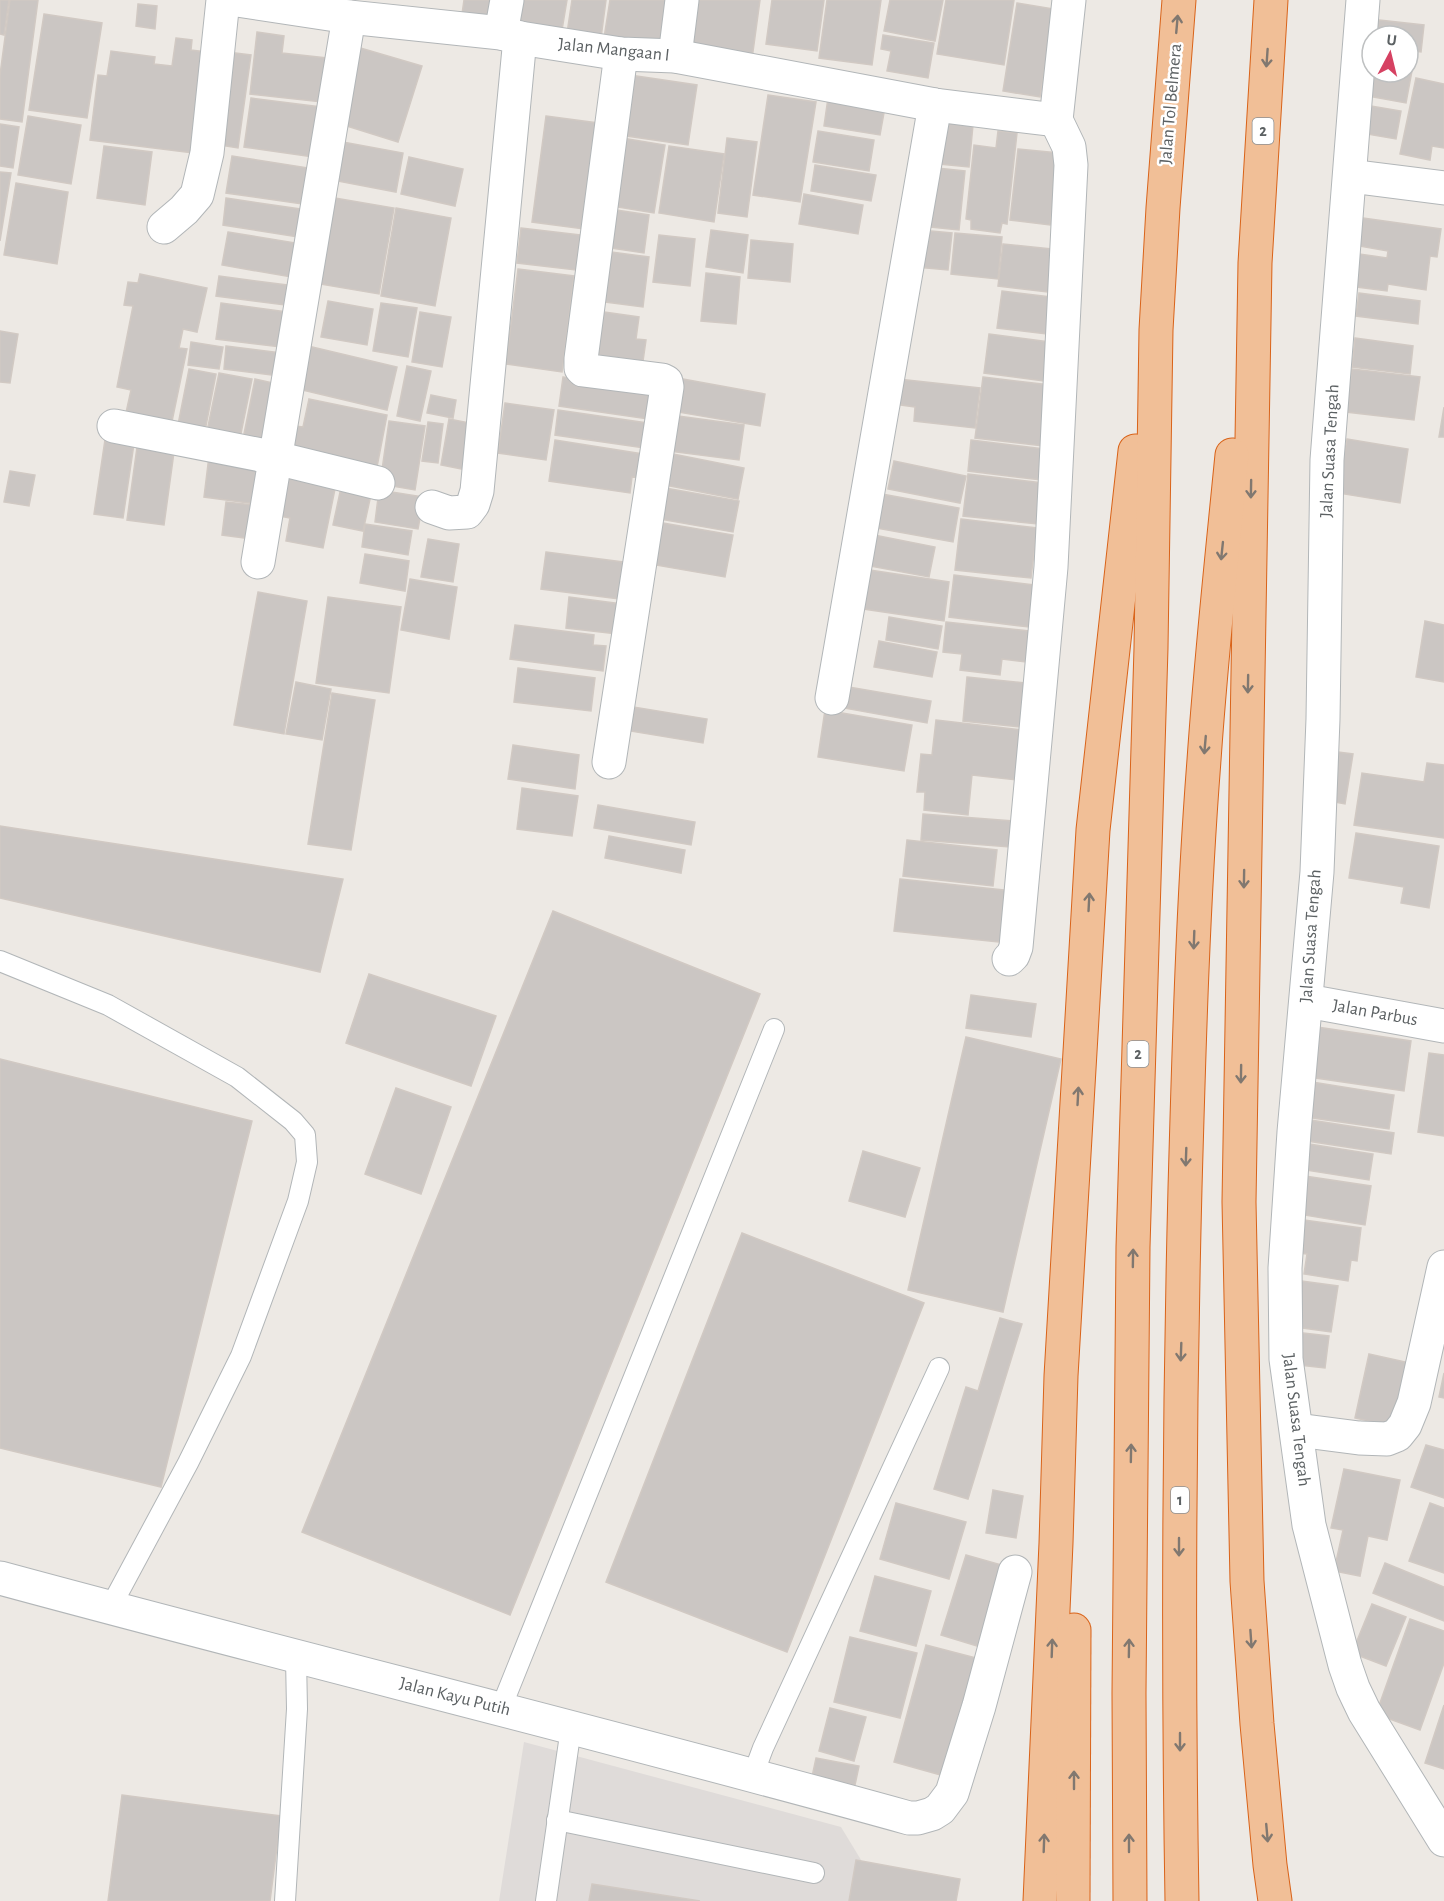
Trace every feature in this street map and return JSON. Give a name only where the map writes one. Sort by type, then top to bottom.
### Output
[{"type":"highway","name":"Jalan Tol Belmera","points":[[1163,208],[1179,0]]},
{"type":"highway","name":"2","points":[[1188,1098],[1204,762],[1232,454],[1255,263],[1271,0]]},
{"type":"highway","points":[[1040,1901],[1061,1376],[1093,830],[1163,208]]},
{"type":"highway","name":"2","points":[[1130,1901],[1129,1693],[1133,1247],[1151,648],[1156,330],[1163,208]]},
{"type":"highway","points":[[1255,263],[1239,1202],[1247,1581],[1257,1724],[1275,1901]]},
{"type":"highway","name":"1","points":[[1182,1901],[1179,1617],[1180,1393],[1188,1098]]},
{"type":"highway","points":[[1073,1901],[1076,1137]]},
{"type":"street","points":[[164,227],[197,195],[207,153],[222,0]]},
{"type":"street","name":"Jalan Mangaan I","points":[[237,0],[348,17],[511,36],[621,54],[675,56],[935,105],[1056,120]]},
{"type":"street","points":[[432,507],[449,513],[467,512],[473,504],[477,491],[511,36],[507,0]]},
{"type":"street","points":[[675,56],[682,0]]},
{"type":"street","points":[[1009,959],[1016,947],[1051,567],[1071,165],[1069,147],[1056,120],[1069,0]]},
{"type":"street","name":"Jalan Suasa Tengah","points":[[1363,0],[1327,460],[1323,720],[1317,872],[1294,1132],[1285,1268],[1286,1359],[1309,1525],[1326,1598],[1353,1688],[1364,1711],[1444,1840]]},
{"type":"street","points":[[258,562],[348,17]]},
{"type":"street","points":[[609,762],[667,387],[663,380],[581,368],[621,54]]},
{"type":"street","points":[[832,698],[935,105]]},
{"type":"street","points":[[1350,176],[1444,188]]},
{"type":"street","points":[[114,426],[276,458],[378,483]]},
{"type":"street","name":"Jalan Parbus","points":[[1307,1001],[1444,1026]]},
{"type":"street","points":[[1297,1430],[1359,1438],[1387,1439],[1396,1435],[1405,1425],[1414,1404],[1444,1267]]},
{"type":"street","name":"Jalan Kayu Putih","points":[[0,1578],[296,1658],[501,1708],[753,1774],[909,1818],[918,1818],[940,1809],[952,1793],[979,1706],[1015,1572]]},
{"type":"lane","points":[[0,961],[108,1005],[237,1077],[293,1120],[305,1135],[307,1162],[298,1201],[241,1356],[188,1463],[110,1608]]},
{"type":"lane","points":[[501,1708],[774,1029]]},
{"type":"lane","points":[[753,1774],[939,1368]]},
{"type":"lane","points":[[285,1901],[297,1709],[296,1658]]},
{"type":"lane","points":[[546,1901],[572,1728]]},
{"type":"lane","points":[[557,1820],[814,1873]]},
{"type":"shaded area","points":[[524,1742],[841,1827],[886,1901],[499,1901]]},
{"type":"building","points":[[0,0],[9,0],[4,35],[0,34]]},
{"type":"building","points":[[10,0],[38,0],[22,122],[0,119],[0,75]]},
{"type":"building","points":[[464,0],[492,0],[489,18],[462,14]]},
{"type":"building","points":[[512,0],[567,0],[562,30],[508,22]]},
{"type":"building","points":[[572,0],[606,0],[601,38],[567,33]]},
{"type":"building","points":[[610,0],[666,0],[659,47],[604,38]]},
{"type":"building","points":[[694,0],[760,0],[752,59],[687,50]]},
{"type":"building","points":[[772,0],[824,0],[817,51],[766,44]]},
{"type":"building","points":[[827,0],[881,0],[872,65],[819,58]]},
{"type":"building","points":[[890,0],[943,0],[935,41],[884,31]]},
{"type":"building","points":[[946,0],[1014,0],[1004,65],[937,54]]},
{"type":"building","points":[[1017,3],[1054,9],[1040,97],[1003,91]]},
{"type":"building","points":[[138,4],[157,6],[155,29],[136,26]]},
{"type":"building","points":[[44,14],[102,23],[87,118],[29,110]]},
{"type":"building","points":[[1370,19],[1415,24],[1371,24]]},
{"type":"building","points":[[1420,25],[1424,25],[1420,52]]},
{"type":"building","points":[[257,32],[284,36],[282,53],[327,58],[322,102],[250,94]]},
{"type":"building","points":[[883,35],[934,43],[928,78],[887,71],[891,51],[881,49]]},
{"type":"building","points":[[176,38],[192,40],[191,50],[214,53],[201,154],[90,140],[98,75],[107,76],[111,51],[155,57],[154,64],[172,66]]},
{"type":"building","points":[[357,47],[422,66],[398,142],[334,122]]},
{"type":"building","points":[[227,52],[251,55],[238,148],[213,144]]},
{"type":"building","points":[[623,74],[697,85],[688,145],[613,134]]},
{"type":"building","points":[[1420,79],[1444,84],[1444,148],[1432,146],[1430,160],[1400,154],[1415,84],[1420,84]]},
{"type":"building","points":[[1367,84],[1410,84],[1406,103],[1362,95]]},
{"type":"building","points":[[768,95],[816,102],[800,202],[753,195]]},
{"type":"building","points":[[251,98],[321,107],[313,157],[244,147]]},
{"type":"building","points":[[828,98],[885,107],[880,135],[824,126]]},
{"type":"building","points":[[1365,105],[1401,111],[1396,139],[1361,133]]},
{"type":"building","points":[[28,116],[81,125],[71,184],[18,175]]},
{"type":"building","points":[[546,116],[598,123],[584,229],[532,222]]},
{"type":"building","points":[[934,121],[973,125],[969,167],[929,163]]},
{"type":"building","points":[[0,124],[19,127],[13,168],[0,166]]},
{"type":"building","points":[[818,131],[874,140],[869,171],[813,162]]},
{"type":"building","points":[[998,131],[1017,133],[1007,224],[1002,223],[1000,233],[971,229],[971,220],[966,219],[974,145],[996,148]]},
{"type":"building","points":[[616,137],[665,145],[654,213],[605,205]]},
{"type":"building","points":[[727,138],[757,142],[747,217],[718,213]]},
{"type":"building","points":[[332,140],[403,153],[396,192],[332,180]]},
{"type":"building","points":[[104,146],[152,152],[145,205],[97,198]]},
{"type":"building","points":[[669,146],[724,154],[714,222],[659,213]]},
{"type":"building","points":[[1018,149],[1059,153],[1050,225],[1010,220]]},
{"type":"building","points":[[232,156],[315,169],[309,205],[226,193]]},
{"type":"building","points":[[409,157],[463,169],[455,206],[401,194]]},
{"type":"building","points":[[815,165],[876,175],[871,201],[811,191]]},
{"type":"building","points":[[927,167],[965,171],[959,230],[921,226]]},
{"type":"building","points":[[0,172],[11,173],[0,241]]},
{"type":"building","points":[[16,183],[68,192],[57,264],[4,255]]},
{"type":"building","points":[[804,194],[863,205],[858,234],[799,224]]},
{"type":"building","points":[[329,197],[394,208],[379,294],[314,283]]},
{"type":"building","points":[[226,198],[307,210],[304,238],[223,225]]},
{"type":"building","points":[[396,208],[451,218],[435,306],[381,296]]},
{"type":"building","points":[[603,208],[649,215],[644,253],[598,246]]},
{"type":"building","points":[[1363,218],[1441,229],[1437,257],[1430,256],[1426,290],[1388,284],[1387,291],[1349,286],[1353,253],[1387,258],[1388,251],[1359,246]]},
{"type":"building","points":[[521,228],[580,235],[576,270],[517,263]]},
{"type":"building","points":[[711,230],[748,235],[743,273],[706,267]]},
{"type":"building","points":[[920,230],[952,233],[948,270],[916,267]]},
{"type":"building","points":[[228,232],[302,244],[297,278],[222,265]]},
{"type":"building","points":[[955,233],[1002,237],[998,279],[951,274]]},
{"type":"building","points":[[659,235],[695,239],[690,286],[653,282]]},
{"type":"building","points":[[751,240],[793,244],[790,282],[748,278]]},
{"type":"building","points":[[1003,244],[1061,250],[1056,293],[998,286]]},
{"type":"building","points":[[596,250],[649,257],[643,307],[590,300]]},
{"type":"building","points":[[518,269],[574,276],[562,372],[506,364]]},
{"type":"building","points":[[706,273],[740,277],[736,324],[701,321]]},
{"type":"building","points":[[140,274],[207,288],[197,332],[183,329],[179,348],[187,349],[170,431],[124,422],[131,390],[117,387],[133,306],[124,305],[128,282],[138,283]]},
{"type":"building","points":[[219,276],[287,285],[285,305],[216,296]]},
{"type":"building","points":[[1002,291],[1059,298],[1055,335],[997,328]]},
{"type":"building","points":[[1359,293],[1420,301],[1418,324],[1356,316]]},
{"type":"building","points":[[328,301],[373,309],[367,345],[321,337]]},
{"type":"building","points":[[221,303],[294,313],[289,348],[216,339]]},
{"type":"building","points":[[381,303],[417,308],[408,357],[373,351]]},
{"type":"building","points":[[590,310],[639,317],[636,339],[646,340],[643,361],[588,354]]},
{"type":"building","points":[[420,312],[451,317],[442,367],[412,362]]},
{"type":"building","points":[[0,331],[18,334],[10,383],[0,382]]},
{"type":"building","points":[[989,334],[1057,343],[1051,382],[984,373]]},
{"type":"building","points":[[1355,338],[1413,346],[1410,374],[1352,367]]},
{"type":"building","points":[[191,342],[223,347],[219,369],[188,365]]},
{"type":"building","points":[[226,346],[289,354],[287,377],[224,369]]},
{"type":"building","points":[[308,346],[397,367],[387,410],[298,389]]},
{"type":"building","points":[[407,366],[431,371],[420,421],[397,416]]},
{"type":"building","points":[[189,369],[216,374],[203,441],[176,435]]},
{"type":"building","points":[[1352,369],[1420,377],[1414,420],[1346,412]]},
{"type":"building","points":[[219,373],[252,379],[238,448],[205,441]]},
{"type":"building","points":[[563,377],[659,392],[655,420],[559,406]]},
{"type":"building","points":[[672,377],[765,394],[760,426],[666,410]]},
{"type":"building","points":[[983,377],[1050,385],[1043,446],[975,438]]},
{"type":"building","points":[[255,379],[282,385],[268,454],[241,449]]},
{"type":"building","points":[[898,379],[980,388],[975,428],[914,421],[915,407],[894,404]]},
{"type":"building","points":[[431,395],[456,400],[453,418],[427,413]]},
{"type":"building","points":[[309,399],[387,415],[376,472],[290,455],[296,426],[303,427]]},
{"type":"building","points":[[505,403],[554,410],[546,460],[498,453]]},
{"type":"building","points":[[1444,407],[1444,437],[1439,437]]},
{"type":"building","points":[[558,410],[654,424],[651,449],[555,435]]},
{"type":"building","points":[[678,416],[744,425],[739,460],[660,450]]},
{"type":"building","points":[[449,419],[475,424],[467,470],[441,465]]},
{"type":"building","points":[[389,421],[425,426],[415,490],[380,484]]},
{"type":"building","points":[[428,422],[443,424],[438,463],[422,461]]},
{"type":"building","points":[[106,433],[135,437],[123,518],[94,514]]},
{"type":"building","points":[[1347,439],[1408,449],[1400,503],[1338,493]]},
{"type":"building","points":[[138,440],[175,445],[164,525],[127,520]]},
{"type":"building","points":[[555,440],[649,455],[646,478],[632,477],[630,493],[549,481]]},
{"type":"building","points":[[971,440],[1044,449],[1041,480],[968,471]]},
{"type":"building","points":[[668,453],[744,468],[738,499],[654,483]]},
{"type":"building","points":[[209,456],[261,463],[256,504],[204,497]]},
{"type":"building","points":[[894,461],[966,476],[960,503],[888,489]]},
{"type":"building","points":[[288,470],[337,479],[323,548],[286,541],[290,518],[279,516]]},
{"type":"building","points":[[10,471],[35,475],[29,506],[4,502]]},
{"type":"building","points":[[968,474],[1043,483],[1038,524],[963,516]]},
{"type":"building","points":[[342,483],[372,490],[363,531],[333,525]]},
{"type":"building","points":[[654,486],[739,501],[733,532],[648,517]]},
{"type":"building","points":[[379,490],[424,497],[418,529],[375,522]]},
{"type":"building","points":[[882,494],[959,508],[953,542],[876,528]]},
{"type":"building","points":[[226,502],[263,506],[260,540],[222,535]]},
{"type":"building","points":[[961,519],[1037,528],[1031,578],[955,570]]},
{"type":"building","points":[[663,523],[733,535],[725,577],[644,563],[649,535],[660,537]]},
{"type":"building","points":[[365,524],[412,531],[408,555],[362,547]]},
{"type":"building","points":[[864,533],[935,547],[929,577],[859,564]]},
{"type":"building","points":[[428,539],[459,544],[453,582],[421,577]]},
{"type":"building","points":[[546,552],[623,562],[619,599],[541,589]]},
{"type":"building","points":[[365,554],[409,561],[405,591],[360,583]]},
{"type":"building","points":[[863,569],[949,582],[944,621],[857,608]]},
{"type":"building","points":[[954,575],[1034,585],[1029,627],[949,617]]},
{"type":"building","points":[[410,579],[457,587],[449,639],[401,630]]},
{"type":"building","points":[[258,592],[307,601],[284,734],[234,725]]},
{"type":"building","points":[[328,597],[401,607],[389,693],[316,683]]},
{"type":"building","points":[[569,597],[622,604],[617,634],[566,628]]},
{"type":"building","points":[[889,617],[942,626],[938,649],[886,640]]},
{"type":"building","points":[[1425,621],[1444,625],[1444,682],[1416,677]]},
{"type":"building","points":[[946,622],[1029,631],[1026,662],[1002,659],[1000,675],[960,670],[962,654],[943,652]]},
{"type":"building","points":[[515,625],[594,635],[593,645],[606,646],[603,671],[510,659]]},
{"type":"building","points":[[879,641],[937,652],[932,677],[874,667]]},
{"type":"building","points":[[518,668],[595,678],[591,711],[514,702]]},
{"type":"building","points":[[967,677],[1025,683],[1020,727],[963,721]]},
{"type":"building","points":[[296,682],[331,689],[322,740],[286,734]]},
{"type":"building","points":[[837,685],[931,701],[927,723],[833,706]]},
{"type":"building","points":[[332,693],[375,700],[351,850],[308,844]]},
{"type":"building","points":[[621,705],[707,719],[703,743],[618,729]]},
{"type":"building","points":[[825,710],[912,725],[904,771],[818,757]]},
{"type":"building","points":[[936,720],[1023,730],[1017,780],[972,775],[968,815],[924,810],[925,792],[917,792],[921,754],[932,755]]},
{"type":"building","points":[[513,745],[579,755],[575,789],[508,779]]},
{"type":"building","points":[[1330,751],[1353,754],[1345,804],[1323,800]]},
{"type":"building","points":[[1427,763],[1444,765],[1444,838],[1354,825],[1362,773],[1424,782]]},
{"type":"building","points":[[522,788],[578,796],[572,836],[517,829]]},
{"type":"building","points":[[598,805],[695,822],[691,845],[594,828]]},
{"type":"building","points":[[923,814],[1013,821],[1010,847],[921,840]]},
{"type":"building","points":[[0,826],[343,879],[320,972],[0,898]]},
{"type":"building","points":[[1356,833],[1439,846],[1429,908],[1401,903],[1404,887],[1349,878]]},
{"type":"building","points":[[609,836],[685,850],[681,873],[605,858]]},
{"type":"building","points":[[907,840],[997,850],[993,886],[903,876]]},
{"type":"building","points":[[900,879],[1013,891],[1008,943],[894,931]]},
{"type":"building","points":[[553,911],[760,994],[510,1615],[302,1532]]},
{"type":"building","points":[[369,974],[496,1016],[471,1086],[346,1043]]},
{"type":"building","points":[[971,995],[1036,1004],[1031,1037],[966,1028]]},
{"type":"building","points":[[1317,1027],[1411,1041],[1404,1091],[1309,1077]]},
{"type":"building","points":[[966,1037],[1061,1059],[1003,1312],[908,1290]]},
{"type":"building","points":[[1429,1053],[1444,1055],[1444,1136],[1418,1132]]},
{"type":"building","points":[[0,1059],[252,1121],[161,1487],[0,1448]]},
{"type":"building","points":[[1312,1082],[1394,1095],[1389,1129],[1306,1117]]},
{"type":"building","points":[[396,1088],[451,1107],[421,1194],[365,1174]]},
{"type":"building","points":[[1304,1119],[1394,1133],[1391,1154],[1301,1140]]},
{"type":"building","points":[[1303,1143],[1373,1154],[1369,1180],[1299,1169]]},
{"type":"building","points":[[863,1151],[920,1168],[905,1217],[849,1201]]},
{"type":"building","points":[[1298,1175],[1371,1186],[1365,1225],[1292,1213]]},
{"type":"building","points":[[1304,1220],[1361,1228],[1357,1261],[1351,1260],[1348,1281],[1304,1274],[1307,1254],[1299,1253]]},
{"type":"building","points":[[742,1233],[924,1303],[787,1652],[606,1582]]},
{"type":"building","points":[[1294,1280],[1338,1286],[1331,1332],[1288,1326]]},
{"type":"building","points":[[1000,1318],[1022,1324],[968,1499],[934,1489],[966,1387],[978,1391]]},
{"type":"building","points":[[1294,1332],[1329,1336],[1325,1368],[1290,1364]]},
{"type":"building","points":[[1369,1354],[1410,1363],[1396,1427],[1355,1418]]},
{"type":"building","points":[[1444,1373],[1444,1398],[1439,1397]]},
{"type":"building","points":[[1426,1445],[1444,1450],[1444,1498],[1411,1487]]},
{"type":"building","points":[[1344,1469],[1400,1480],[1387,1540],[1368,1536],[1360,1576],[1334,1571],[1343,1530],[1331,1528]]},
{"type":"building","points":[[993,1490],[1023,1496],[1016,1538],[986,1533]]},
{"type":"building","points":[[896,1503],[966,1522],[949,1579],[880,1559]]},
{"type":"building","points":[[1430,1503],[1444,1508],[1444,1573],[1409,1561]]},
{"type":"building","points":[[966,1555],[1012,1568],[987,1649],[941,1635]]},
{"type":"building","points":[[1385,1563],[1444,1587],[1444,1621],[1373,1593]]},
{"type":"building","points":[[875,1576],[931,1591],[916,1646],[860,1631]]},
{"type":"building","points":[[1372,1604],[1406,1617],[1386,1666],[1352,1653]]},
{"type":"building","points":[[1410,1619],[1444,1631],[1444,1663],[1420,1730],[1376,1714]]},
{"type":"building","points":[[850,1637],[917,1653],[900,1718],[834,1702]]},
{"type":"building","points":[[926,1645],[980,1659],[948,1777],[894,1762]]},
{"type":"building","points":[[1444,1705],[1444,1769],[1425,1763]]},
{"type":"building","points":[[830,1708],[866,1717],[854,1761],[819,1751]]},
{"type":"building","points":[[816,1758],[859,1766],[855,1785],[812,1777]]},
{"type":"building","points":[[122,1795],[281,1816],[270,1901],[108,1901]]},
{"type":"building","points":[[856,1860],[960,1879],[956,1901],[849,1901]]},
{"type":"building","points":[[592,1884],[700,1901],[589,1901]]}]
